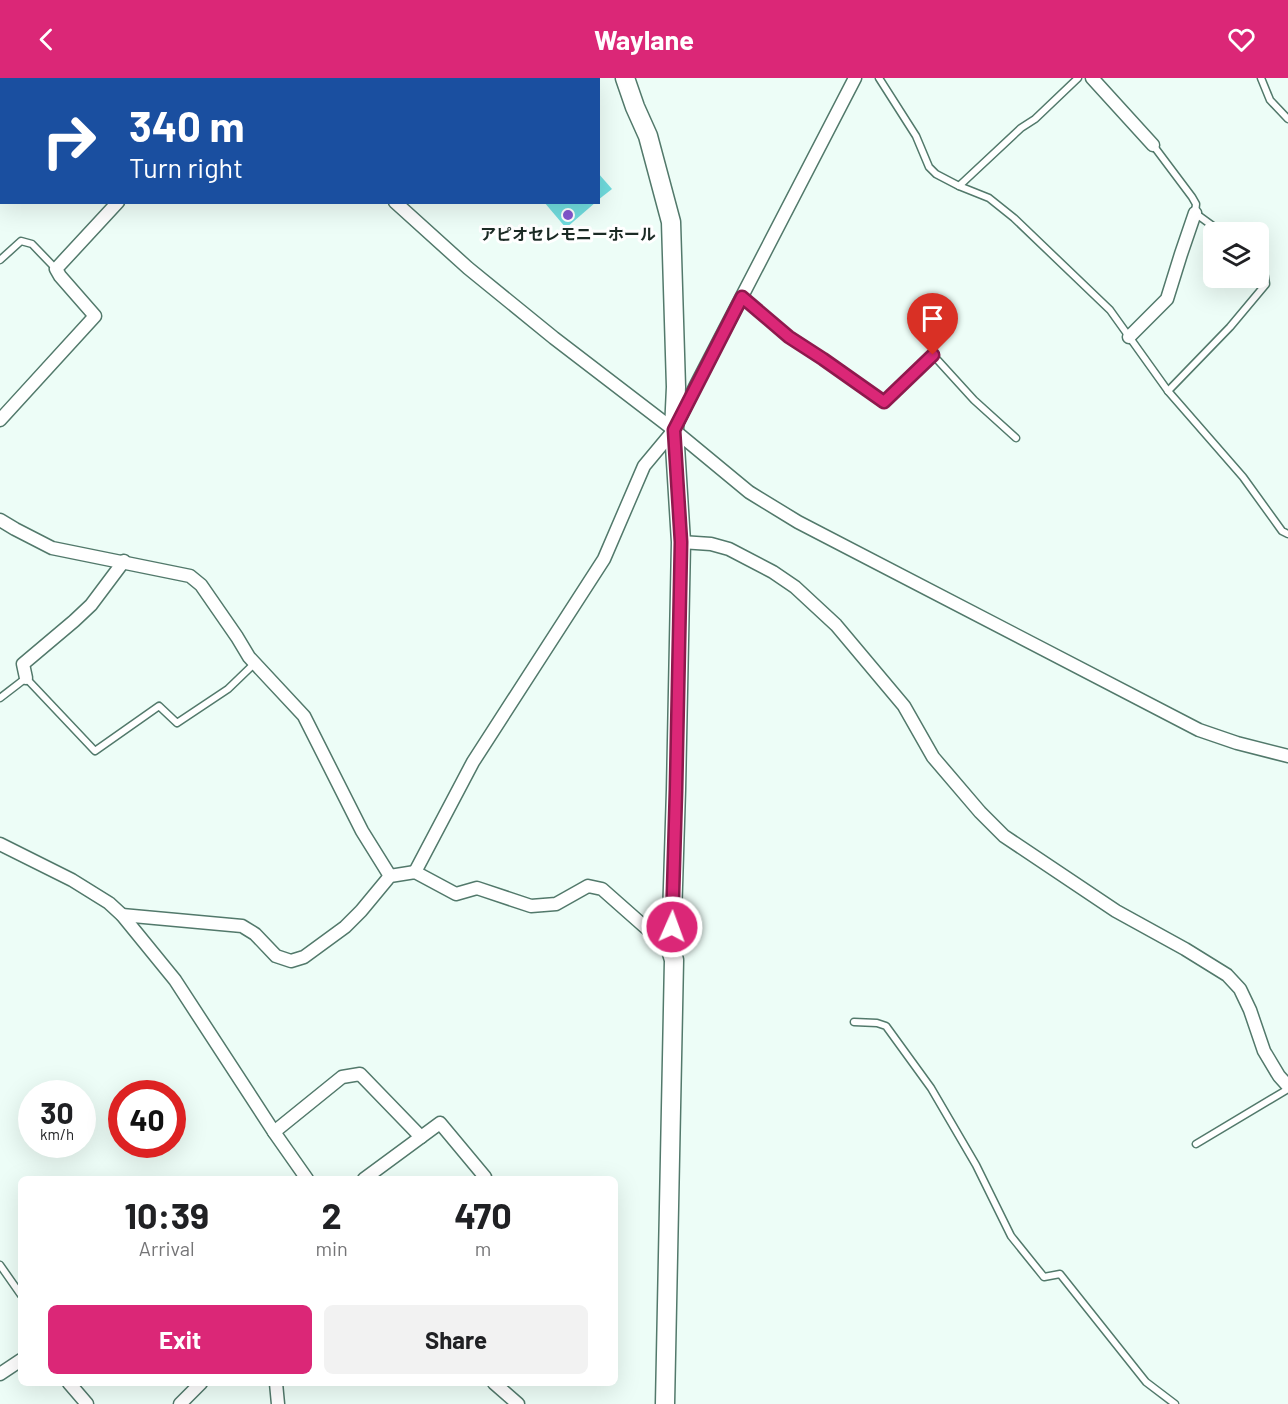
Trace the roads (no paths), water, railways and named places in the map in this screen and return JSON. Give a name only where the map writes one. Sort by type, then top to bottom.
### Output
[{"type":"street","points":[[625,78],[648,136],[671,222],[676,387],[674,430],[681,542],[671,950],[674,960],[665,1404]]},
{"type":"street","points":[[415,872],[473,762],[604,559],[644,465],[674,430],[855,78]]},
{"type":"street","points":[[1092,78],[1153,145]]},
{"type":"street","points":[[0,420],[95,316],[56,269],[116,204]]},
{"type":"street","points":[[397,204],[468,268],[749,492],[798,522],[1199,730],[1237,743],[1288,756]]},
{"type":"street","points":[[1129,337],[1167,299],[1195,213]]},
{"type":"street","points":[[0,520],[52,548],[190,576],[201,585],[249,657],[304,716],[362,831],[390,876]]},
{"type":"street","points":[[681,542],[711,544],[729,549],[773,572],[795,587],[836,625],[904,706],[933,757],[980,812],[1004,836],[1116,911],[1227,975],[1240,989],[1264,1051],[1288,1088]]},
{"type":"street","points":[[26,678],[23,664],[91,605],[124,561]]},
{"type":"street","points":[[0,844],[72,880],[109,903],[122,915],[175,980],[305,1176]]},
{"type":"street","points":[[122,915],[242,926],[255,934],[276,956],[291,961],[304,957],[345,927],[390,876],[415,872],[456,894],[477,888],[531,906],[556,904],[588,886],[602,888],[671,950]]},
{"type":"street","points":[[274,1132],[342,1077],[360,1074],[421,1137]]},
{"type":"street","points":[[368,1176],[440,1123],[484,1176]]},
{"type":"street","points":[[0,1374],[18,1362]]},
{"type":"street","points":[[72,1386],[87,1404]]},
{"type":"street","points":[[180,1404],[198,1386]]},
{"type":"street","points":[[276,1386],[278,1404]]},
{"type":"street","points":[[497,1386],[518,1404]]},
{"type":"lane","points":[[879,78],[916,136],[929,167],[936,174],[958,186],[989,198],[1014,218],[1110,310],[1168,391],[1243,477],[1282,531],[1288,534]]},
{"type":"lane","points":[[958,186],[1021,128],[1035,120],[1078,78]]},
{"type":"lane","points":[[1261,78],[1270,100],[1288,118]]},
{"type":"lane","points":[[1153,145],[1192,197],[1196,204],[1195,213],[1207,222]]},
{"type":"lane","points":[[0,260],[21,240],[32,244],[56,269]]},
{"type":"lane","points":[[1168,391],[1230,327],[1263,288]]},
{"type":"lane","points":[[742,297],[789,337],[884,402],[933,355],[974,400],[1017,438]]},
{"type":"lane","points":[[0,698],[26,678],[95,751],[159,706],[177,723],[228,689],[255,663]]},
{"type":"lane","points":[[854,1022],[877,1023],[886,1026],[931,1088],[976,1165],[1011,1236],[1044,1276],[1060,1274],[1146,1382],[1175,1404]]},
{"type":"lane","points":[[1196,1144],[1288,1088]]},
{"type":"lane","points":[[0,1265],[18,1291]]},
{"type":"place","name":"アピオセレモニーホール","points":[[568,215]]}]
